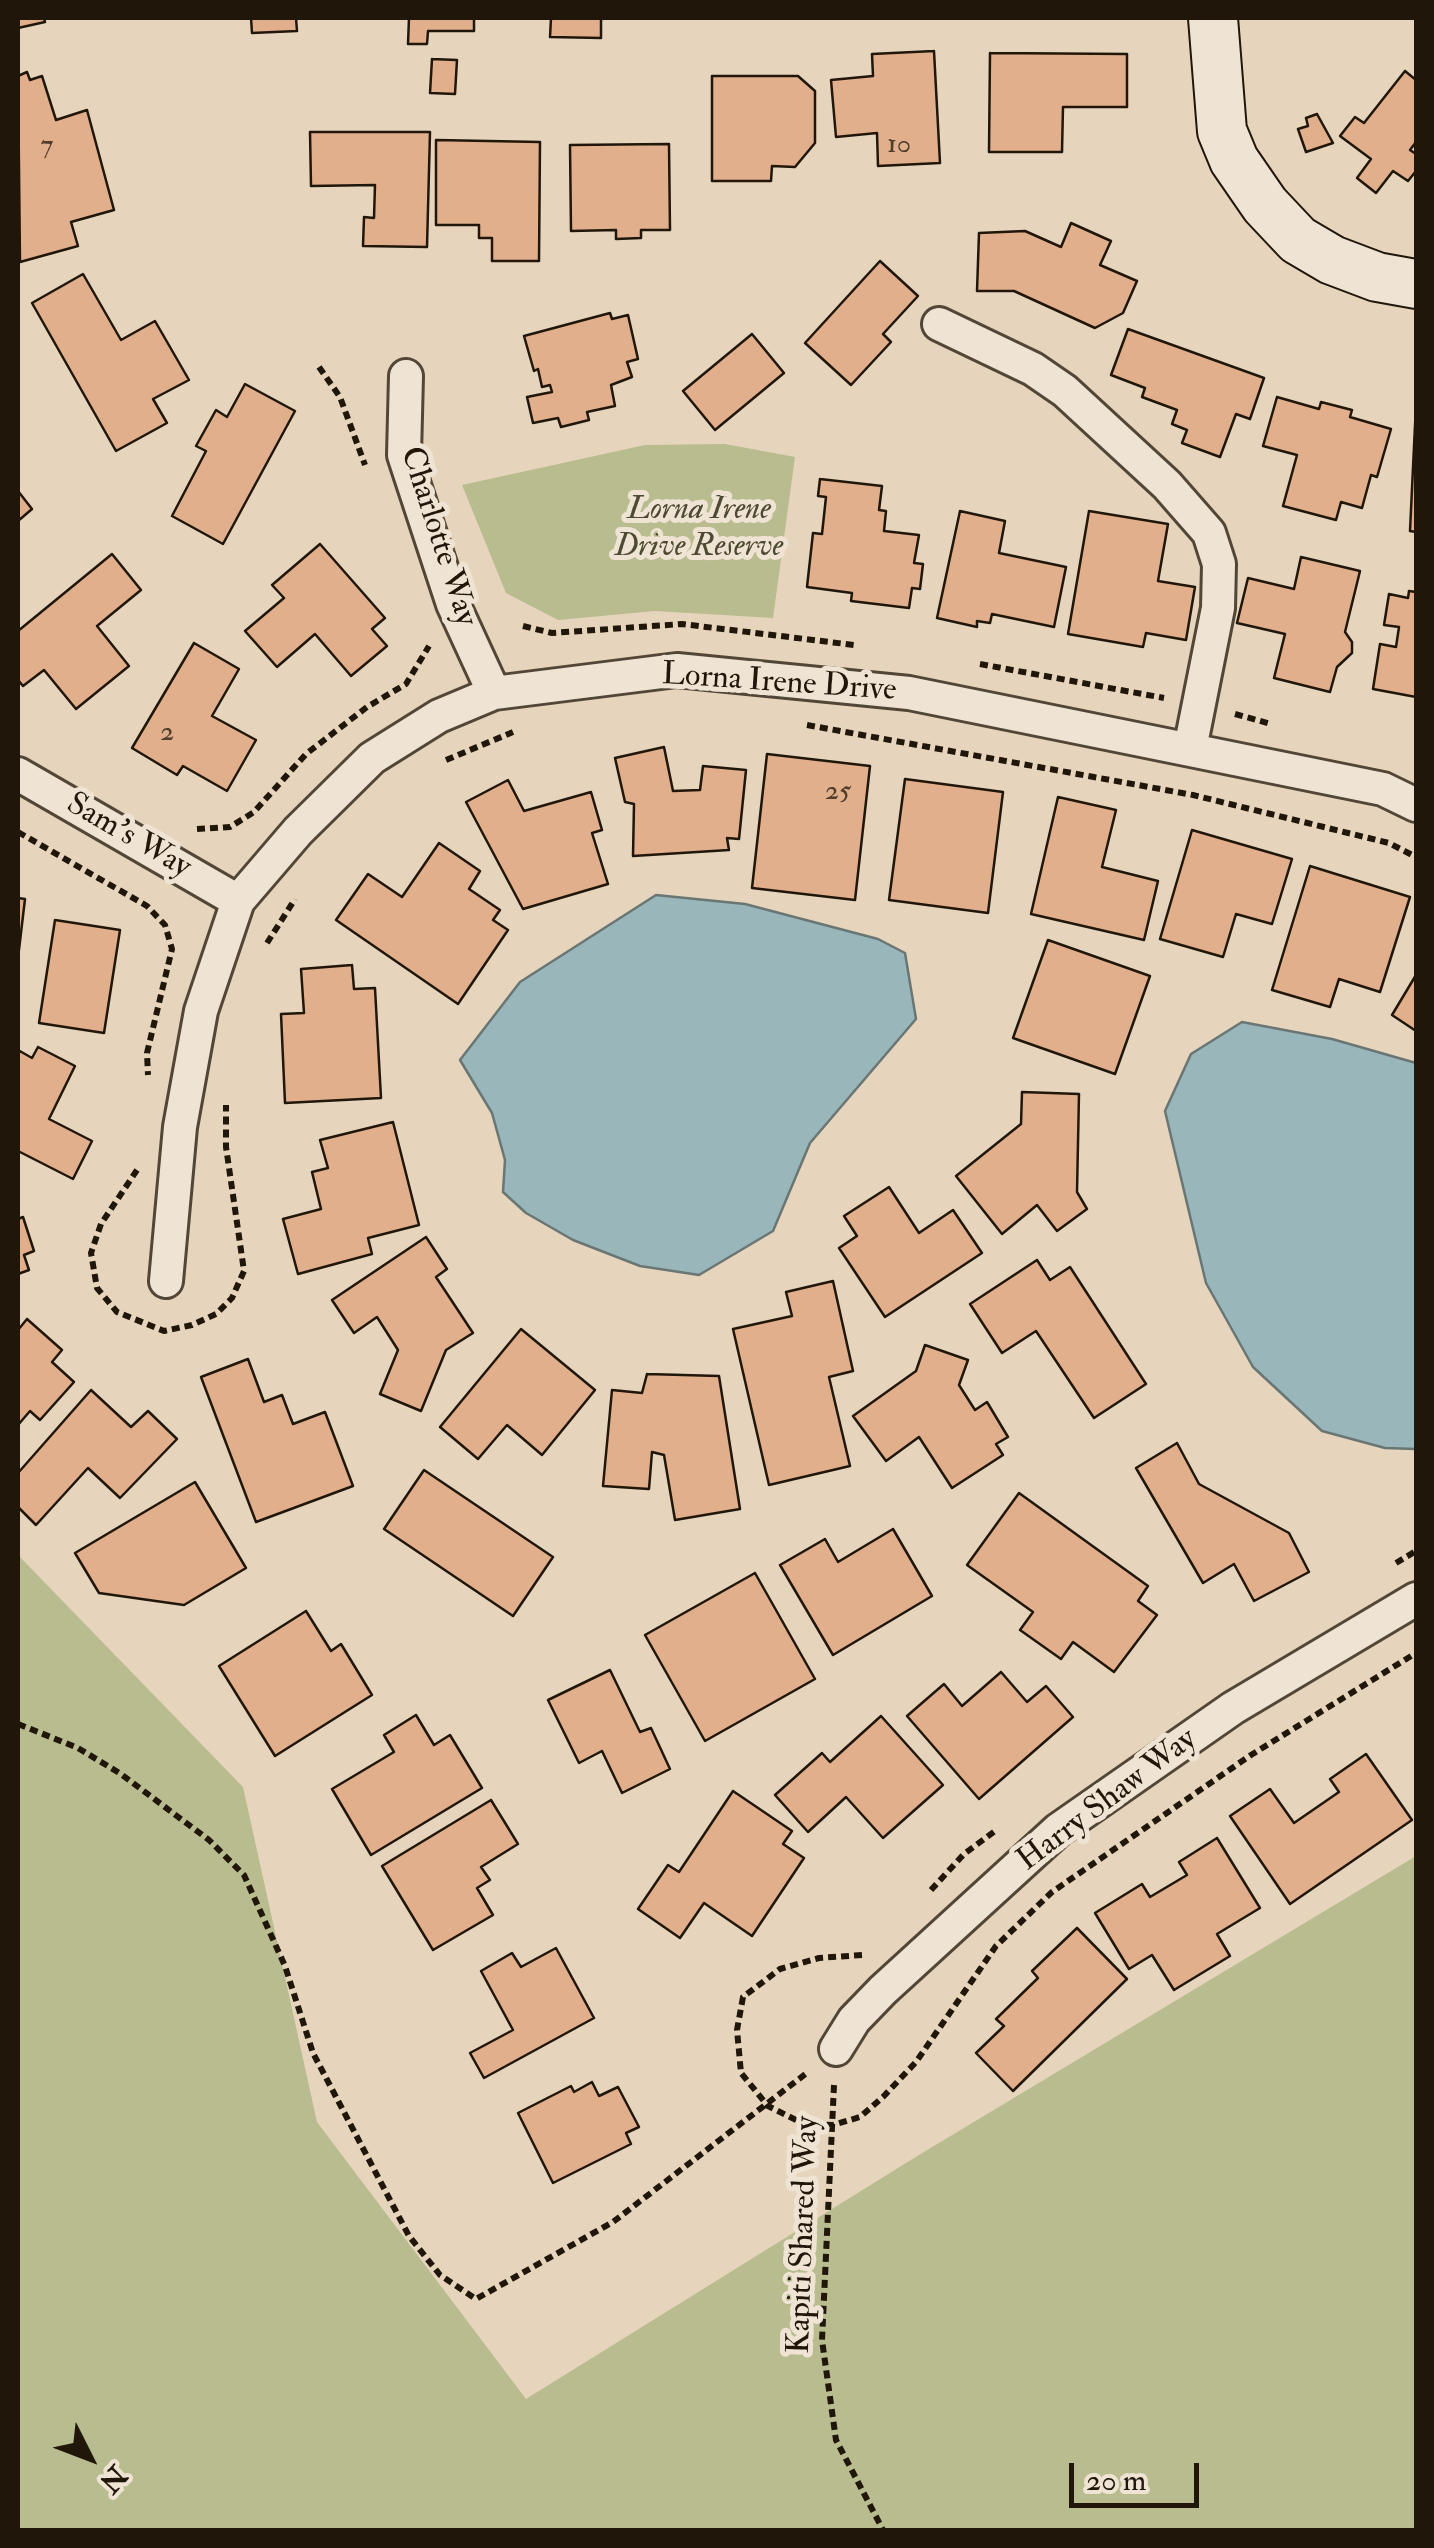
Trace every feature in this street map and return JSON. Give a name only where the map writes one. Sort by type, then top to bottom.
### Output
[{"type":"street","points":[[1214,18],[1222,130],[1234,160],[1265,205],[1298,240],[1332,260],[1377,277],[1416,284]]},
{"type":"street","points":[[939,324],[1033,369],[1066,391],[1167,484],[1209,534],[1219,564],[1218,608],[1190,749]]},
{"type":"street","name":"Charlotte Way","points":[[406,376],[404,455],[453,604],[494,693]]},
{"type":"street","name":"Lorna Irene Drive","points":[[166,1280],[180,1127],[201,1011],[238,901],[298,832],[372,758],[439,716],[494,693],[677,670],[910,693],[1383,789],[1416,804]]},
{"type":"street","name":"Sam's Way","points":[[18,774],[238,901]]},
{"type":"street","name":"Harry Shaw Way","points":[[836,2048],[854,2020],[883,1990],[1058,1830],[1234,1708],[1416,1599]]},
{"type":"path","points":[[320,367],[340,397],[368,474]]},
{"type":"path","points":[[189,826],[204,832],[230,826],[254,812],[306,754],[367,706],[406,684],[430,651],[427,635]]},
{"type":"path","points":[[787,722],[1193,795],[1389,842],[1416,857]]},
{"type":"path","points":[[430,767],[519,730]]},
{"type":"path","points":[[18,832],[147,906],[165,926],[172,949],[147,1053],[148,1091]]},
{"type":"path","points":[[260,961],[298,894]]},
{"type":"path","points":[[142,1156],[138,1170],[101,1224],[91,1253],[97,1288],[117,1312],[164,1332],[216,1314],[232,1298],[244,1271],[226,1147],[226,1099]]},
{"type":"path","points":[[18,1724],[78,1748],[121,1774],[209,1840],[244,1874],[267,1920],[313,2053],[338,2106],[410,2236],[440,2275],[476,2298],[613,2222],[768,2106],[836,2048]]},
{"type":"path","name":"Kapiti Shared Way","points":[[836,2048],[822,2340],[836,2440],[883,2530]]},
{"type":"green space","name":"Lorna Irene Drive Reserve","points":[[725,444],[795,457],[773,618],[655,611],[558,620],[506,593],[462,485],[645,445]]},
{"type":"green space","points":[[18,1555],[243,1787],[317,2122],[526,2399],[914,2158],[1416,1856],[1416,2530],[18,2530]]},
{"type":"water","points":[[656,895],[745,904],[878,939],[905,953],[916,1019],[810,1143],[773,1231],[699,1275],[640,1266],[573,1240],[526,1213],[503,1192],[505,1160],[492,1113],[460,1060],[520,982]]},
{"type":"water","points":[[1242,1022],[1332,1039],[1416,1063],[1416,1449],[1385,1448],[1322,1431],[1253,1367],[1206,1283],[1165,1111],[1191,1054]]},
{"type":"building","points":[[18,18],[44,18],[45,22],[18,28]]},
{"type":"building","points":[[251,18],[296,18],[297,31],[252,33]]},
{"type":"building","points":[[409,18],[474,18],[474,31],[428,31],[427,44],[408,44]]},
{"type":"building","points":[[551,18],[615,18],[601,19],[601,38],[550,37]]},
{"type":"building","points":[[934,51],[940,163],[878,166],[877,133],[836,137],[831,80],[873,76],[872,54]]},
{"type":"building","points":[[990,53],[1127,54],[1127,107],[1063,107],[1062,152],[989,152]]},
{"type":"building","points":[[432,59],[457,60],[455,94],[430,93]]},
{"type":"building","points":[[1405,71],[1416,80],[1416,142],[1410,150],[1416,154],[1416,171],[1408,181],[1393,171],[1376,193],[1357,178],[1371,159],[1340,136],[1355,117],[1364,123]]},
{"type":"building","points":[[27,72],[30,80],[42,76],[56,120],[87,110],[114,210],[71,222],[78,246],[20,262],[18,76]]},
{"type":"building","points":[[712,76],[798,76],[815,91],[815,143],[795,167],[772,166],[771,181],[712,181]]},
{"type":"building","points":[[1317,114],[1333,143],[1306,152],[1298,129],[1308,126],[1306,118]]},
{"type":"building","points":[[310,132],[430,132],[427,247],[363,246],[364,217],[374,218],[375,185],[311,186]]},
{"type":"building","points":[[436,140],[540,142],[539,261],[492,261],[492,238],[479,238],[479,225],[436,225]]},
{"type":"building","points":[[669,144],[670,230],[641,230],[641,238],[616,239],[616,230],[571,231],[570,145]]},
{"type":"building","points":[[1071,223],[1111,241],[1100,265],[1137,281],[1123,313],[1095,328],[1014,291],[977,291],[979,233],[1025,231],[1061,247]]},
{"type":"building","points":[[880,261],[918,296],[883,334],[891,342],[851,385],[805,343]]},
{"type":"building","points":[[83,274],[121,340],[155,321],[189,380],[153,399],[167,423],[116,451],[32,303]]},
{"type":"building","points":[[610,313],[612,319],[628,315],[638,359],[627,362],[632,377],[611,385],[615,406],[587,412],[589,420],[561,427],[558,418],[533,423],[527,397],[552,392],[550,385],[542,387],[538,369],[534,371],[524,336]]},
{"type":"building","points":[[1128,329],[1264,378],[1250,419],[1236,414],[1220,457],[1182,443],[1187,430],[1172,424],[1177,410],[1142,397],[1145,388],[1111,375]]},
{"type":"building","points":[[752,334],[784,373],[715,430],[683,391]]},
{"type":"building","points":[[245,384],[295,411],[223,544],[172,516],[206,451],[196,446],[216,410],[227,417]]},
{"type":"building","points":[[1277,397],[1319,409],[1321,402],[1352,410],[1350,417],[1391,429],[1377,477],[1371,475],[1362,508],[1341,502],[1336,520],[1283,506],[1297,455],[1263,446]]},
{"type":"building","points":[[1416,404],[1416,532],[1410,531]]},
{"type":"building","points":[[820,479],[882,486],[879,510],[886,511],[884,531],[919,535],[914,563],[923,564],[920,589],[912,588],[909,608],[851,601],[852,593],[807,587],[813,533],[822,534],[826,497],[818,496]]},
{"type":"building","points":[[18,491],[32,509],[18,521]]},
{"type":"building","points":[[960,511],[1005,521],[999,553],[1066,567],[1054,627],[992,614],[990,623],[977,621],[977,627],[937,618]]},
{"type":"building","points":[[1089,511],[1168,524],[1158,581],[1195,587],[1186,640],[1146,633],[1143,647],[1068,634]]},
{"type":"building","points":[[320,544],[385,618],[372,629],[387,646],[351,676],[315,634],[277,667],[245,631],[284,598],[272,585]]},
{"type":"building","points":[[112,554],[141,590],[97,626],[129,666],[76,709],[44,670],[23,686],[18,680],[18,631]]},
{"type":"building","points":[[1301,557],[1360,571],[1345,632],[1352,642],[1352,653],[1337,667],[1330,692],[1274,678],[1285,634],[1237,623],[1248,578],[1294,589]]},
{"type":"building","points":[[1409,591],[1416,592],[1416,697],[1373,689],[1380,644],[1396,647],[1399,627],[1384,625],[1389,594],[1408,598]]},
{"type":"building","points":[[194,643],[239,669],[212,716],[256,740],[227,791],[183,766],[177,775],[132,748]]},
{"type":"building","points":[[664,747],[673,791],[700,790],[703,766],[746,770],[739,839],[727,838],[729,850],[633,856],[634,804],[625,802],[615,758]]},
{"type":"building","points":[[767,754],[870,766],[855,900],[752,888]]},
{"type":"building","points":[[905,779],[1003,792],[988,913],[889,900]]},
{"type":"building","points":[[508,780],[524,811],[591,792],[602,830],[592,833],[608,884],[523,909],[466,802]]},
{"type":"building","points":[[1058,797],[1116,810],[1102,867],[1158,881],[1144,940],[1031,914]]},
{"type":"building","points":[[1192,830],[1292,859],[1272,924],[1236,914],[1223,957],[1160,939]]},
{"type":"building","points":[[439,843],[480,871],[469,889],[500,910],[493,920],[508,930],[458,1004],[336,920],[368,874],[402,897]]},
{"type":"building","points":[[1310,866],[1410,897],[1380,992],[1339,979],[1330,1007],[1272,990]]},
{"type":"building","points":[[18,898],[25,899],[18,958]]},
{"type":"building","points":[[55,920],[120,930],[104,1033],[39,1023]]},
{"type":"building","points":[[1048,940],[1150,976],[1115,1074],[1013,1038]]},
{"type":"building","points":[[352,965],[354,989],[375,988],[381,1098],[285,1103],[281,1014],[304,1013],[301,969]]},
{"type":"building","points":[[1416,975],[1416,1031],[1392,1015]]},
{"type":"building","points":[[38,1047],[75,1066],[49,1119],[92,1141],[73,1179],[18,1151],[18,1050],[32,1058]]},
{"type":"building","points":[[1022,1092],[1079,1094],[1077,1192],[1087,1209],[1057,1231],[1037,1205],[1002,1234],[956,1176],[1021,1124]]},
{"type":"building","points":[[393,1122],[419,1225],[368,1238],[372,1254],[298,1274],[283,1219],[321,1209],[312,1172],[328,1168],[320,1140]]},
{"type":"building","points":[[889,1187],[919,1233],[953,1210],[982,1253],[885,1317],[839,1248],[857,1236],[844,1216]]},
{"type":"building","points":[[23,1217],[34,1251],[24,1255],[29,1270],[18,1274],[18,1219]]},
{"type":"building","points":[[426,1237],[447,1269],[436,1277],[473,1333],[446,1350],[421,1411],[380,1394],[398,1350],[377,1317],[354,1333],[332,1300]]},
{"type":"building","points":[[1037,1260],[1050,1280],[1070,1267],[1146,1384],[1094,1418],[1036,1331],[1002,1353],[970,1304]]},
{"type":"building","points":[[833,1281],[853,1371],[829,1377],[850,1466],[769,1485],[733,1329],[792,1316],[786,1292]]},
{"type":"building","points":[[27,1319],[62,1350],[52,1362],[74,1382],[40,1420],[30,1411],[18,1425],[18,1330]]},
{"type":"building","points":[[521,1329],[595,1390],[542,1455],[507,1425],[478,1459],[440,1427]]},
{"type":"building","points":[[925,1345],[968,1360],[959,1385],[975,1410],[987,1402],[1008,1437],[996,1444],[1003,1455],[952,1488],[919,1437],[886,1461],[853,1416],[916,1371]]},
{"type":"building","points":[[248,1359],[264,1402],[282,1395],[293,1424],[325,1412],[353,1486],[256,1522],[201,1377]]},
{"type":"building","points":[[647,1374],[719,1376],[740,1509],[675,1520],[664,1455],[652,1452],[649,1489],[603,1486],[612,1390],[642,1393]]},
{"type":"building","points":[[91,1390],[131,1427],[148,1411],[177,1439],[120,1498],[88,1468],[36,1525],[18,1507],[18,1473]]},
{"type":"building","points":[[1177,1443],[1199,1484],[1289,1533],[1309,1572],[1254,1601],[1234,1564],[1203,1583],[1136,1468]]},
{"type":"building","points":[[424,1470],[553,1557],[513,1616],[384,1529]]},
{"type":"building","points":[[195,1482],[246,1568],[184,1605],[99,1593],[75,1553]]},
{"type":"building","points":[[1019,1493],[1148,1586],[1138,1601],[1157,1615],[1114,1672],[1073,1642],[1061,1659],[1020,1630],[1033,1612],[967,1565]]},
{"type":"building","points":[[893,1529],[932,1596],[833,1655],[780,1565],[825,1539],[838,1562]]},
{"type":"building","points":[[755,1573],[815,1679],[705,1741],[645,1635]]},
{"type":"building","points":[[306,1611],[331,1651],[341,1644],[372,1695],[275,1756],[219,1666]]},
{"type":"building","points":[[610,1670],[640,1732],[651,1728],[670,1769],[622,1793],[602,1751],[579,1763],[548,1700]]},
{"type":"building","points":[[1001,1672],[1027,1702],[1046,1686],[1073,1717],[979,1799],[907,1716],[944,1684],[962,1706]]},
{"type":"building","points":[[416,1715],[434,1745],[450,1735],[482,1788],[371,1855],[332,1789],[394,1752],[384,1735]]},
{"type":"building","points":[[881,1716],[943,1785],[883,1838],[846,1797],[808,1832],[775,1795],[822,1753],[830,1762]]},
{"type":"building","points":[[1366,1754],[1412,1820],[1290,1904],[1230,1816],[1270,1789],[1294,1823],[1339,1792],[1330,1779]]},
{"type":"building","points":[[733,1791],[792,1831],[783,1844],[804,1858],[752,1936],[704,1903],[680,1938],[638,1909],[668,1865],[679,1872]]},
{"type":"building","points":[[491,1800],[518,1844],[481,1867],[490,1880],[477,1888],[493,1915],[433,1950],[382,1866]]},
{"type":"building","points":[[1217,1838],[1260,1908],[1217,1934],[1230,1956],[1174,1990],[1152,1955],[1129,1969],[1095,1913],[1142,1884],[1150,1897],[1187,1875],[1179,1862]]},
{"type":"building","points":[[1077,1928],[1127,1979],[1013,2091],[976,2053],[1004,2026],[996,2019],[1038,1978],[1032,1971]]},
{"type":"building","points":[[556,1948],[594,2018],[484,2078],[470,2053],[513,2030],[481,1971],[512,1953],[521,1967]]},
{"type":"building","points":[[592,2082],[599,2096],[618,2087],[639,2127],[626,2133],[631,2144],[553,2183],[518,2113],[571,2086],[574,2092]]}]
